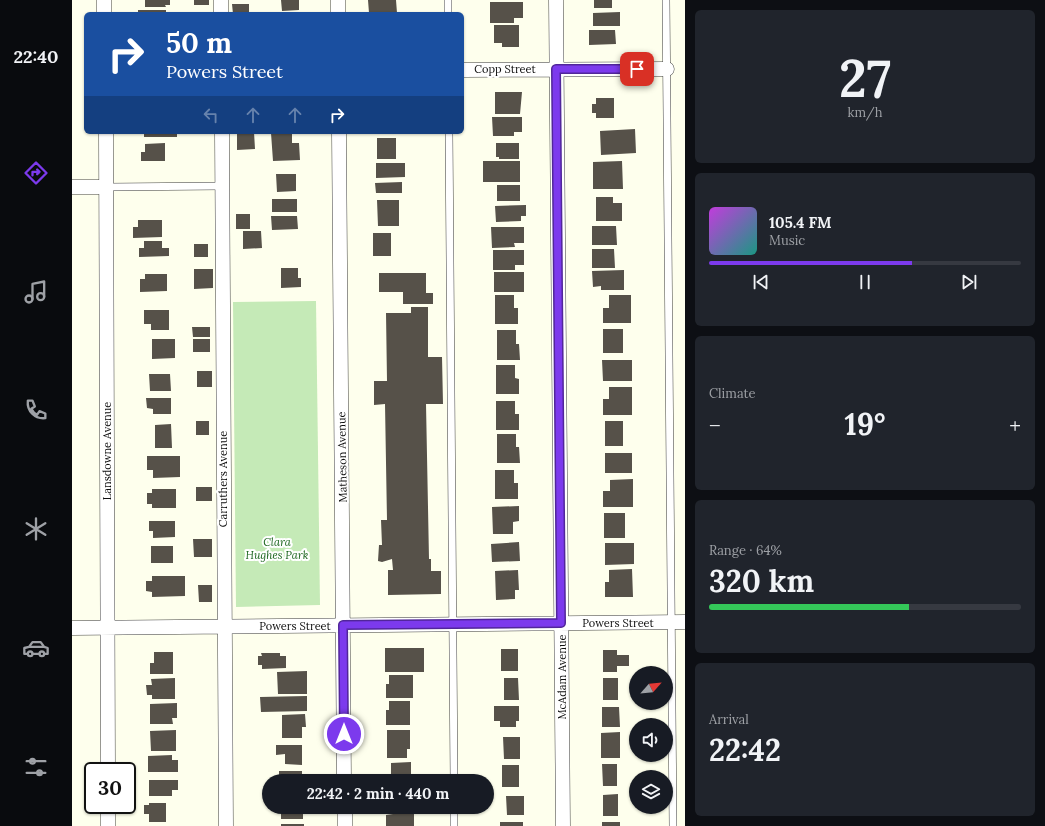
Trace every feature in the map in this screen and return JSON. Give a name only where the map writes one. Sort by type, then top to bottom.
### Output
[{"type":"street","points":[[104,0],[104,12]]},
{"type":"street","points":[[221,0],[221,12]]},
{"type":"street","points":[[338,0],[338,12]]},
{"type":"street","name":"McAdam Avenue","points":[[556,0],[563,826]]},
{"type":"street","name":"Copp Street","points":[[464,70],[667,68]]},
{"type":"street","name":"Lansdowne Avenue","points":[[106,134],[108,762]]},
{"type":"street","name":"Carruthers Avenue","points":[[222,134],[226,826]]},
{"type":"street","name":"Matheson Avenue","points":[[339,134],[344,774]]},
{"type":"street","points":[[72,187],[107,187]]},
{"type":"street","name":"Powers Street","points":[[72,628],[679,622]]},
{"type":"street","points":[[108,814],[108,826]]},
{"type":"street","points":[[345,814],[345,826]]},
{"type":"lane","points":[[448,0],[448,12]]},
{"type":"lane","points":[[666,0],[679,622],[673,826]]},
{"type":"lane","points":[[449,134],[454,774]]},
{"type":"lane","points":[[107,187],[222,186]]},
{"type":"lane","points":[[454,814],[454,826]]},
{"type":"green space","name":"Clara Hughes Park","points":[[316,301],[320,605],[236,607],[233,302]]},
{"type":"building","points":[[145,0],[170,0],[170,5],[165,5],[166,7],[145,7]]},
{"type":"building","points":[[194,0],[209,0],[209,5],[194,5]]},
{"type":"building","points":[[281,0],[299,0],[299,10],[282,11]]},
{"type":"building","points":[[368,0],[396,0],[397,12],[369,12]]},
{"type":"building","points":[[594,0],[612,0],[612,8],[594,8]]},
{"type":"building","points":[[490,2],[523,2],[523,18],[514,18],[514,23],[490,23]]},
{"type":"building","points":[[232,4],[249,4],[249,12],[233,12]]},
{"type":"building","points":[[138,10],[166,10],[166,12],[138,12]]},
{"type":"building","points":[[620,12],[620,26],[593,26],[593,13]]},
{"type":"building","points":[[494,25],[519,25],[519,47],[502,47],[502,43],[494,43]]},
{"type":"building","points":[[589,30],[615,30],[616,44],[589,45]]},
{"type":"building","points":[[495,92],[522,92],[520,114],[495,114]]},
{"type":"building","points":[[596,98],[614,98],[614,118],[596,118],[596,113],[592,113],[592,104],[596,104]]},
{"type":"building","points":[[492,117],[522,117],[522,132],[514,132],[514,136],[493,136]]},
{"type":"building","points":[[635,129],[636,153],[601,155],[600,131]]},
{"type":"building","points":[[144,134],[177,134],[177,137],[144,137]]},
{"type":"building","points":[[237,134],[254,134],[255,149],[237,150]]},
{"type":"building","points":[[271,134],[292,134],[292,143],[299,143],[300,160],[273,161]]},
{"type":"building","points":[[377,138],[396,138],[396,159],[377,159]]},
{"type":"building","points":[[165,143],[165,161],[141,161],[141,152],[145,152],[145,144]]},
{"type":"building","points":[[496,143],[519,143],[519,159],[499,159],[499,157],[496,157]]},
{"type":"building","points":[[483,161],[520,161],[520,182],[483,182]]},
{"type":"building","points":[[622,161],[623,189],[593,189],[593,162]]},
{"type":"building","points":[[376,163],[405,163],[405,177],[376,178]]},
{"type":"building","points":[[276,174],[296,174],[296,191],[277,192]]},
{"type":"building","points":[[402,182],[402,193],[376,193],[375,183]]},
{"type":"building","points":[[497,185],[520,185],[520,201],[497,201]]},
{"type":"building","points":[[596,197],[613,197],[613,203],[622,203],[622,221],[596,221]]},
{"type":"building","points":[[272,199],[297,199],[297,212],[272,212]]},
{"type":"building","points":[[377,200],[399,200],[399,226],[378,226]]},
{"type":"building","points":[[526,205],[526,216],[521,216],[521,221],[496,222],[495,206]]},
{"type":"building","points":[[236,214],[250,214],[250,229],[236,229]]},
{"type":"building","points":[[271,216],[297,216],[298,229],[272,230]]},
{"type":"building","points":[[138,220],[162,220],[162,237],[133,238],[133,227],[138,227]]},
{"type":"building","points":[[592,226],[616,226],[617,245],[592,245]]},
{"type":"building","points":[[491,227],[524,227],[524,243],[514,243],[515,247],[492,248]]},
{"type":"building","points":[[243,231],[261,231],[262,248],[243,249]]},
{"type":"building","points":[[373,233],[391,233],[391,256],[373,256]]},
{"type":"building","points":[[144,241],[162,241],[162,248],[169,248],[169,256],[139,257],[139,248],[144,248]]},
{"type":"building","points":[[194,244],[208,244],[208,257],[194,257]]},
{"type":"building","points":[[592,249],[614,249],[615,268],[592,268]]},
{"type":"building","points":[[493,250],[524,250],[524,265],[515,265],[515,270],[493,270]]},
{"type":"building","points":[[281,268],[298,268],[298,278],[301,278],[301,287],[281,288]]},
{"type":"building","points":[[194,269],[213,269],[213,288],[194,289]]},
{"type":"building","points":[[624,270],[624,290],[601,290],[601,286],[593,287],[592,271]]},
{"type":"building","points":[[494,272],[524,272],[524,292],[494,292]]},
{"type":"building","points":[[379,273],[426,273],[426,293],[433,293],[433,304],[403,304],[403,292],[379,292]]},
{"type":"building","points":[[145,274],[167,274],[167,291],[140,292],[140,279],[145,279]]},
{"type":"building","points":[[495,295],[514,295],[514,308],[518,308],[518,324],[495,324]]},
{"type":"building","points":[[609,295],[631,295],[631,323],[603,323],[603,308],[609,308]]},
{"type":"building","points":[[411,307],[428,307],[428,357],[442,357],[443,404],[426,404],[429,559],[431,559],[431,571],[441,571],[441,594],[388,595],[388,570],[393,570],[392,559],[382,562],[378,561],[379,545],[382,545],[381,520],[387,520],[385,404],[374,405],[374,381],[387,381],[386,313],[411,313]]},
{"type":"building","points":[[144,310],[169,310],[169,330],[151,330],[151,324],[144,324]]},
{"type":"building","points":[[192,327],[210,327],[210,337],[193,337]]},
{"type":"building","points":[[603,329],[623,329],[623,353],[603,353]]},
{"type":"building","points":[[497,330],[516,330],[516,344],[519,344],[520,360],[497,360]]},
{"type":"building","points":[[152,339],[175,339],[175,358],[152,359]]},
{"type":"building","points":[[193,339],[210,339],[210,352],[193,352]]},
{"type":"building","points":[[602,360],[632,360],[632,381],[603,381]]},
{"type":"building","points":[[496,365],[515,365],[515,378],[519,379],[519,394],[496,394]]},
{"type":"building","points":[[197,371],[212,371],[212,387],[197,387]]},
{"type":"building","points":[[149,374],[170,374],[171,391],[150,391]]},
{"type":"building","points":[[609,387],[632,387],[632,415],[603,415],[603,399],[609,399]]},
{"type":"building","points":[[146,398],[171,398],[171,414],[153,414],[153,409],[147,408]]},
{"type":"building","points":[[496,401],[515,401],[515,414],[519,414],[519,430],[496,430]]},
{"type":"building","points":[[196,421],[209,421],[209,435],[196,435]]},
{"type":"building","points":[[605,421],[623,421],[623,446],[605,446]]},
{"type":"building","points":[[171,424],[172,448],[155,448],[155,425]]},
{"type":"building","points":[[497,434],[516,434],[516,447],[519,447],[520,463],[497,463]]},
{"type":"building","points":[[605,453],[632,453],[632,473],[605,473]]},
{"type":"building","points":[[147,456],[180,456],[180,477],[153,478],[153,470],[147,470]]},
{"type":"building","points":[[495,470],[514,470],[514,483],[518,483],[518,499],[495,499]]},
{"type":"building","points":[[633,479],[633,507],[603,507],[603,491],[610,491],[610,480]]},
{"type":"building","points":[[196,487],[212,487],[212,501],[196,501]]},
{"type":"building","points":[[152,489],[176,489],[176,508],[152,508],[152,504],[147,504],[147,493],[152,493]]},
{"type":"building","points":[[519,506],[519,521],[513,522],[513,534],[493,534],[492,507]]},
{"type":"building","points":[[604,513],[625,513],[625,538],[604,538]]},
{"type":"building","points":[[149,521],[175,521],[175,537],[153,538],[153,531],[149,531]]},
{"type":"building","points":[[193,539],[212,539],[212,557],[194,557]]},
{"type":"building","points":[[519,542],[520,561],[492,562],[491,544]]},
{"type":"building","points":[[605,543],[634,543],[634,564],[605,565]]},
{"type":"building","points":[[151,546],[173,546],[173,563],[151,563]]},
{"type":"building","points":[[632,569],[633,597],[605,597],[605,582],[609,582],[609,570]]},
{"type":"building","points":[[518,570],[519,590],[515,590],[515,599],[496,600],[495,571]]},
{"type":"building","points":[[152,576],[185,576],[185,596],[152,597],[152,592],[146,591],[146,581],[152,581]]},
{"type":"building","points":[[198,585],[212,585],[212,602],[199,602]]},
{"type":"building","points":[[385,648],[424,648],[424,672],[385,672]]},
{"type":"building","points":[[501,649],[518,649],[518,671],[501,671]]},
{"type":"building","points":[[603,650],[617,650],[617,655],[629,655],[629,666],[617,666],[617,672],[603,672]]},
{"type":"building","points":[[154,652],[173,652],[173,674],[150,674],[150,663],[154,663]]},
{"type":"building","points":[[261,653],[280,653],[280,656],[286,656],[286,668],[262,669],[262,665],[258,665],[258,656],[262,656]]},
{"type":"building","points":[[307,671],[307,694],[278,694],[277,672]]},
{"type":"building","points":[[389,675],[413,675],[413,698],[386,698],[386,684],[389,684]]},
{"type":"building","points":[[175,678],[175,699],[152,699],[152,695],[147,695],[146,685],[152,685],[151,679]]},
{"type":"building","points":[[504,678],[518,678],[519,700],[504,700]]},
{"type":"building","points":[[603,678],[618,678],[618,700],[603,700]]},
{"type":"building","points":[[307,696],[307,711],[261,712],[260,697]]},
{"type":"building","points":[[389,701],[410,701],[410,725],[386,725],[386,710],[389,710]]},
{"type":"building","points":[[177,703],[177,718],[172,718],[173,724],[150,724],[150,704]]},
{"type":"building","points":[[494,706],[519,706],[519,721],[516,721],[516,727],[500,727],[500,721],[494,721]]},
{"type":"building","points":[[602,707],[619,707],[620,727],[602,727]]},
{"type":"building","points":[[305,714],[306,727],[302,727],[302,738],[282,738],[282,715]]},
{"type":"building","points":[[176,730],[176,751],[151,751],[150,731]]},
{"type":"building","points":[[387,730],[410,730],[410,749],[407,749],[407,758],[387,758]]},
{"type":"building","points":[[620,732],[620,758],[601,758],[601,733]]},
{"type":"building","points":[[503,737],[520,737],[520,759],[504,759]]},
{"type":"building","points":[[276,745],[302,745],[302,765],[285,764],[285,754],[276,755]]},
{"type":"building","points":[[172,755],[172,760],[178,760],[178,772],[148,772],[148,756]]},
{"type":"building","points":[[411,762],[411,774],[391,774],[391,763]]},
{"type":"building","points":[[602,764],[617,764],[617,786],[603,786]]},
{"type":"building","points":[[502,765],[519,765],[519,787],[502,787]]},
{"type":"building","points":[[279,771],[302,771],[302,774],[279,774]]},
{"type":"building","points":[[149,780],[178,780],[178,790],[172,790],[172,796],[149,796]]},
{"type":"building","points":[[618,794],[618,816],[603,816],[603,795]]},
{"type":"building","points":[[506,796],[524,796],[524,815],[507,815]]},
{"type":"building","points":[[149,803],[166,803],[166,822],[149,822],[149,814],[144,814],[144,805],[149,805]]},
{"type":"building","points":[[281,814],[303,814],[303,819],[281,819]]},
{"type":"building","points":[[414,814],[414,826],[386,826],[386,815]]},
{"type":"building","points":[[500,822],[523,822],[523,826],[500,826]]},
{"type":"building","points":[[602,822],[620,822],[620,826],[602,826]]},
{"type":"building","points":[[281,824],[304,824],[304,826],[281,826]]},
{"type":"route","points":[[344,734],[343,625],[561,623],[556,69],[637,69]]}]
